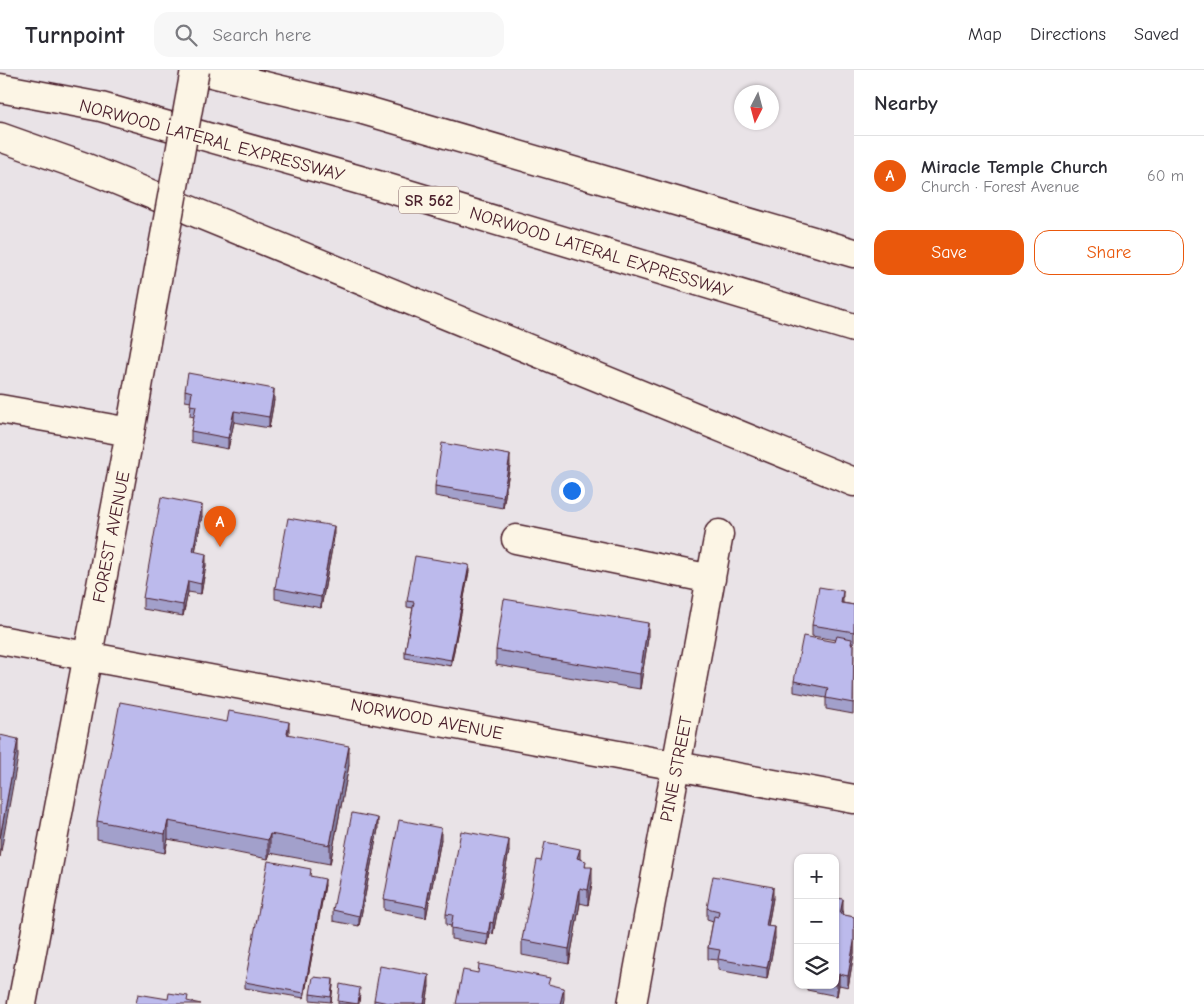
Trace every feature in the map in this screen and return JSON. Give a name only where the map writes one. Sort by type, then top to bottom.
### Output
[{"type":"main road","points":[[197,70],[360,109],[846,250]]},
{"type":"main road","name":"FOREST AVENUE","points":[[22,1004],[197,70]]},
{"type":"main road","name":"NORWOOD LATERAL EXPRESSWAY","points":[[0,88],[101,106],[381,186],[854,328]]},
{"type":"main road","points":[[0,137],[82,166],[854,482]]},
{"type":"main road","points":[[0,409],[130,432]]},
{"type":"main road","name":"PINE STREET","points":[[632,1004],[719,534]]},
{"type":"main road","points":[[516,539],[711,579]]},
{"type":"main road","name":"NORWOOD AVENUE","points":[[0,640],[854,799]]},
{"type":"building","points":[[188,373],[274,389],[269,417],[234,411],[228,438],[191,431],[196,406],[190,405],[192,392],[185,390]]},
{"type":"building","points":[[442,443],[510,455],[503,497],[435,486]]},
{"type":"building","points":[[161,497],[202,505],[193,551],[206,554],[201,584],[188,581],[183,605],[143,598]]},
{"type":"building","points":[[288,518],[334,526],[321,597],[275,588]]},
{"type":"building","points":[[415,556],[469,565],[451,660],[405,652],[414,602],[407,601]]},
{"type":"building","points":[[819,587],[843,591],[841,603],[854,605],[854,632],[812,625]]},
{"type":"building","points":[[504,599],[648,623],[640,674],[496,650]]},
{"type":"building","points":[[803,636],[835,642],[837,636],[852,639],[851,644],[854,644],[853,703],[826,698],[828,688],[794,681]]},
{"type":"building","points":[[120,702],[227,722],[229,711],[289,722],[287,734],[349,746],[330,845],[270,834],[268,840],[168,821],[165,834],[97,821]]},
{"type":"building","points":[[0,735],[18,739],[0,838]]},
{"type":"building","points":[[352,813],[378,818],[359,916],[333,910]]},
{"type":"building","points":[[399,820],[441,828],[426,907],[384,899]]},
{"type":"building","points":[[461,831],[509,840],[493,923],[490,922],[488,934],[451,928],[453,915],[446,914]]},
{"type":"building","points":[[545,842],[580,849],[577,858],[586,861],[585,867],[592,867],[588,890],[580,888],[569,949],[522,940],[537,860],[541,861]]},
{"type":"building","points":[[268,861],[311,869],[310,876],[325,879],[304,993],[245,982]]},
{"type":"building","points":[[713,876],[773,887],[766,926],[775,927],[767,968],[718,959],[720,950],[708,948],[714,916],[718,917],[719,911],[707,908]]},
{"type":"building","points":[[839,898],[843,899],[840,914],[854,917],[854,942],[848,976],[839,974]]},
{"type":"building","points":[[479,964],[550,978],[548,984],[564,988],[560,1004],[456,1004],[463,970],[478,973]]},
{"type":"building","points":[[380,966],[429,975],[424,1004],[393,1004],[374,1000]]},
{"type":"building","points":[[313,977],[333,979],[331,997],[310,994]]},
{"type":"building","points":[[340,984],[360,988],[358,1004],[338,1001]]},
{"type":"building","points":[[169,993],[188,996],[187,1001],[201,1004],[136,1004],[138,994],[168,999]]},
{"type":"place","name":"Miracle Temple Church","points":[[220,547]]}]
